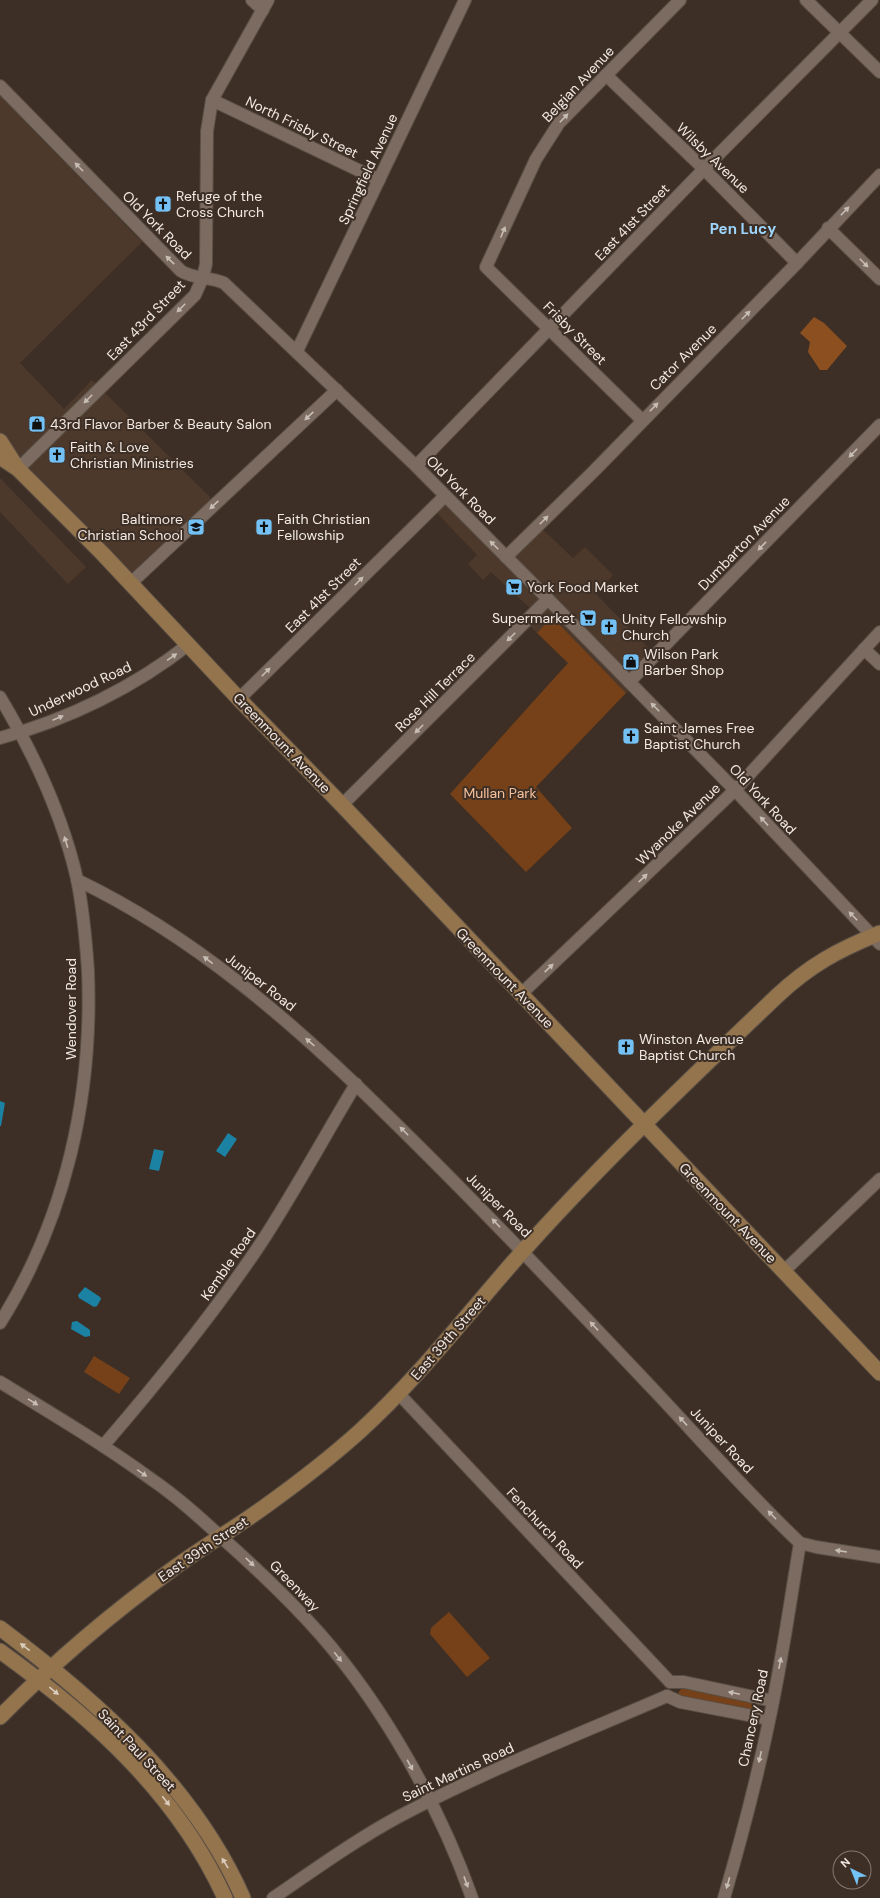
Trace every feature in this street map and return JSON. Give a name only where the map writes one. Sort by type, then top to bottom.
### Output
[{"type":"main road","points":[[0,441],[18,468]]},
{"type":"main road","points":[[0,457],[18,468]]},
{"type":"main road","name":"Greenmount Avenue","points":[[18,468],[131,583],[239,699],[342,805],[520,995],[880,1373]]},
{"type":"main road","name":"East 39th Street","points":[[0,1717],[50,1667],[116,1611],[176,1566],[266,1506],[327,1460],[399,1394],[442,1347],[523,1251],[583,1186],[746,1026],[802,974],[829,956],[877,938]]},
{"type":"main road","name":"Saint Paul Street","points":[[0,1628],[50,1667],[92,1703],[143,1752],[159,1770],[200,1823],[229,1871],[243,1898]]},
{"type":"main road","name":"Saint Paul Street","points":[[0,1651],[38,1679],[78,1712],[127,1757],[153,1784],[183,1822],[199,1847],[225,1898]]},
{"type":"street","points":[[252,0],[266,5]]},
{"type":"street","name":"Springfield Avenue","points":[[298,351],[465,0]]},
{"type":"street","name":"Belgian Avenue","points":[[486,267],[518,197],[558,123],[680,0]]},
{"type":"street","points":[[806,0],[880,72]]},
{"type":"street","name":"East 41st Street","points":[[416,466],[704,169],[872,0]]},
{"type":"street","name":"East 43rd Street","points":[[18,468],[195,294],[204,277],[206,264],[207,131],[212,100],[266,5]]},
{"type":"street","name":"Wilsby Avenue","points":[[606,75],[704,169],[797,263]]},
{"type":"street","name":"Old York Road","points":[[0,86],[169,259],[185,273],[214,278],[224,283],[298,351],[416,466],[548,599],[877,938]]},
{"type":"street","name":"North Frisby Street","points":[[212,100],[379,180]]},
{"type":"street","name":"Cator Avenue","points":[[506,557],[797,263],[828,228],[880,175]]},
{"type":"street","points":[[828,228],[880,279]]},
{"type":"street","name":"Frisby Street","points":[[486,267],[642,420]]},
{"type":"street","points":[[131,583],[337,390]]},
{"type":"street","name":"Dumbarton Avenue","points":[[629,682],[880,425]]},
{"type":"street","name":"East 41st Street","points":[[239,699],[445,496]]},
{"type":"street","name":"Rose Hill Terrace","points":[[342,805],[548,599]]},
{"type":"street","name":"Wyanoke Avenue","points":[[520,995],[735,790],[880,632]]},
{"type":"street","name":"Underwood Road","points":[[0,738],[21,732],[77,710],[119,689],[173,657],[189,644]]},
{"type":"street","points":[[864,649],[880,664]]},
{"type":"street","name":"Wendover Road","points":[[0,697],[21,732],[48,790],[77,880],[87,957],[89,1018],[84,1080],[76,1138],[68,1168],[46,1232],[21,1285],[0,1323]]},
{"type":"street","name":"Juniper Road","points":[[77,880],[111,896],[191,948],[294,1027],[356,1084],[523,1251],[800,1543]]},
{"type":"street","name":"Kemble Road","points":[[103,1446],[167,1371],[235,1280],[292,1194],[356,1084]]},
{"type":"street","points":[[784,1272],[880,1179]]},
{"type":"street","name":"Greenway","points":[[0,1382],[103,1446],[157,1483],[221,1536],[271,1582],[321,1635],[398,1744],[430,1801],[449,1841],[472,1898]]},
{"type":"street","name":"Fenchurch Road","points":[[399,1394],[670,1682]]},
{"type":"street","points":[[800,1543],[880,1557]]},
{"type":"street","name":"Chancery Road","points":[[724,1898],[747,1813],[773,1701],[800,1543]]},
{"type":"street","points":[[768,1719],[680,1702],[667,1696],[670,1682],[684,1682],[773,1701]]},
{"type":"street","name":"Saint Martins Road","points":[[273,1898],[353,1844],[430,1801],[504,1766],[667,1696]]},
{"type":"shaded area","points":[[0,96],[142,242],[20,363],[64,409],[92,380],[216,503],[131,583],[0,450]]},
{"type":"shaded area","points":[[814,317],[824,323],[847,346],[827,370],[820,370],[808,352],[810,342],[800,333]]},
{"type":"shaded area","points":[[0,478],[86,567],[68,584],[0,512]]},
{"type":"shaded area","points":[[446,496],[508,556],[538,525],[573,558],[585,547],[613,575],[596,594],[659,659],[626,693],[552,617],[537,633],[525,621],[534,612],[491,572],[483,580],[468,564],[477,555],[433,509]]},
{"type":"green space","name":"Mullan Park","points":[[552,617],[626,693],[536,787],[572,828],[526,872],[450,794],[568,663],[537,633]]},
{"type":"green space","points":[[94,1356],[130,1378],[119,1394],[84,1372]]},
{"type":"green space","points":[[449,1612],[490,1658],[467,1677],[430,1634],[431,1628]]},
{"type":"green space","points":[[683,1687],[752,1701],[754,1704],[753,1710],[749,1711],[680,1696],[678,1693]]},
{"type":"water","points":[[0,1101],[5,1103],[1,1126],[0,1126]]},
{"type":"water","points":[[228,1133],[237,1139],[225,1157],[216,1151]]},
{"type":"water","points":[[154,1149],[164,1151],[159,1171],[149,1169]]},
{"type":"water","points":[[85,1287],[100,1297],[101,1299],[97,1306],[94,1307],[79,1298],[78,1295]]},
{"type":"water","points":[[77,1321],[90,1330],[90,1336],[85,1337],[71,1329],[72,1322]]},
{"type":"place","name":"Refuge of the Cross Church","points":[[163,204]]},
{"type":"place","name":"43rd Flavor Barber & Beauty Salon","points":[[37,424]]},
{"type":"place","name":"Faith & Love Christian Ministries","points":[[57,455]]},
{"type":"place","name":"Baltimore Christian School","points":[[196,527]]},
{"type":"place","name":"Faith Christian Fellowship","points":[[264,527]]},
{"type":"place","name":"York Food Market","points":[[514,587]]},
{"type":"place","name":"Supermarket","points":[[588,618]]},
{"type":"place","name":"Unity Fellowship Church","points":[[609,627]]},
{"type":"place","name":"Wilson Park Barber Shop","points":[[631,662]]},
{"type":"place","name":"Saint James Free Baptist Church","points":[[631,736]]},
{"type":"place","name":"Winston Avenue Baptist Church","points":[[626,1047]]},
{"type":"district","name":"Pen Lucy","points":[[743,229]]}]
